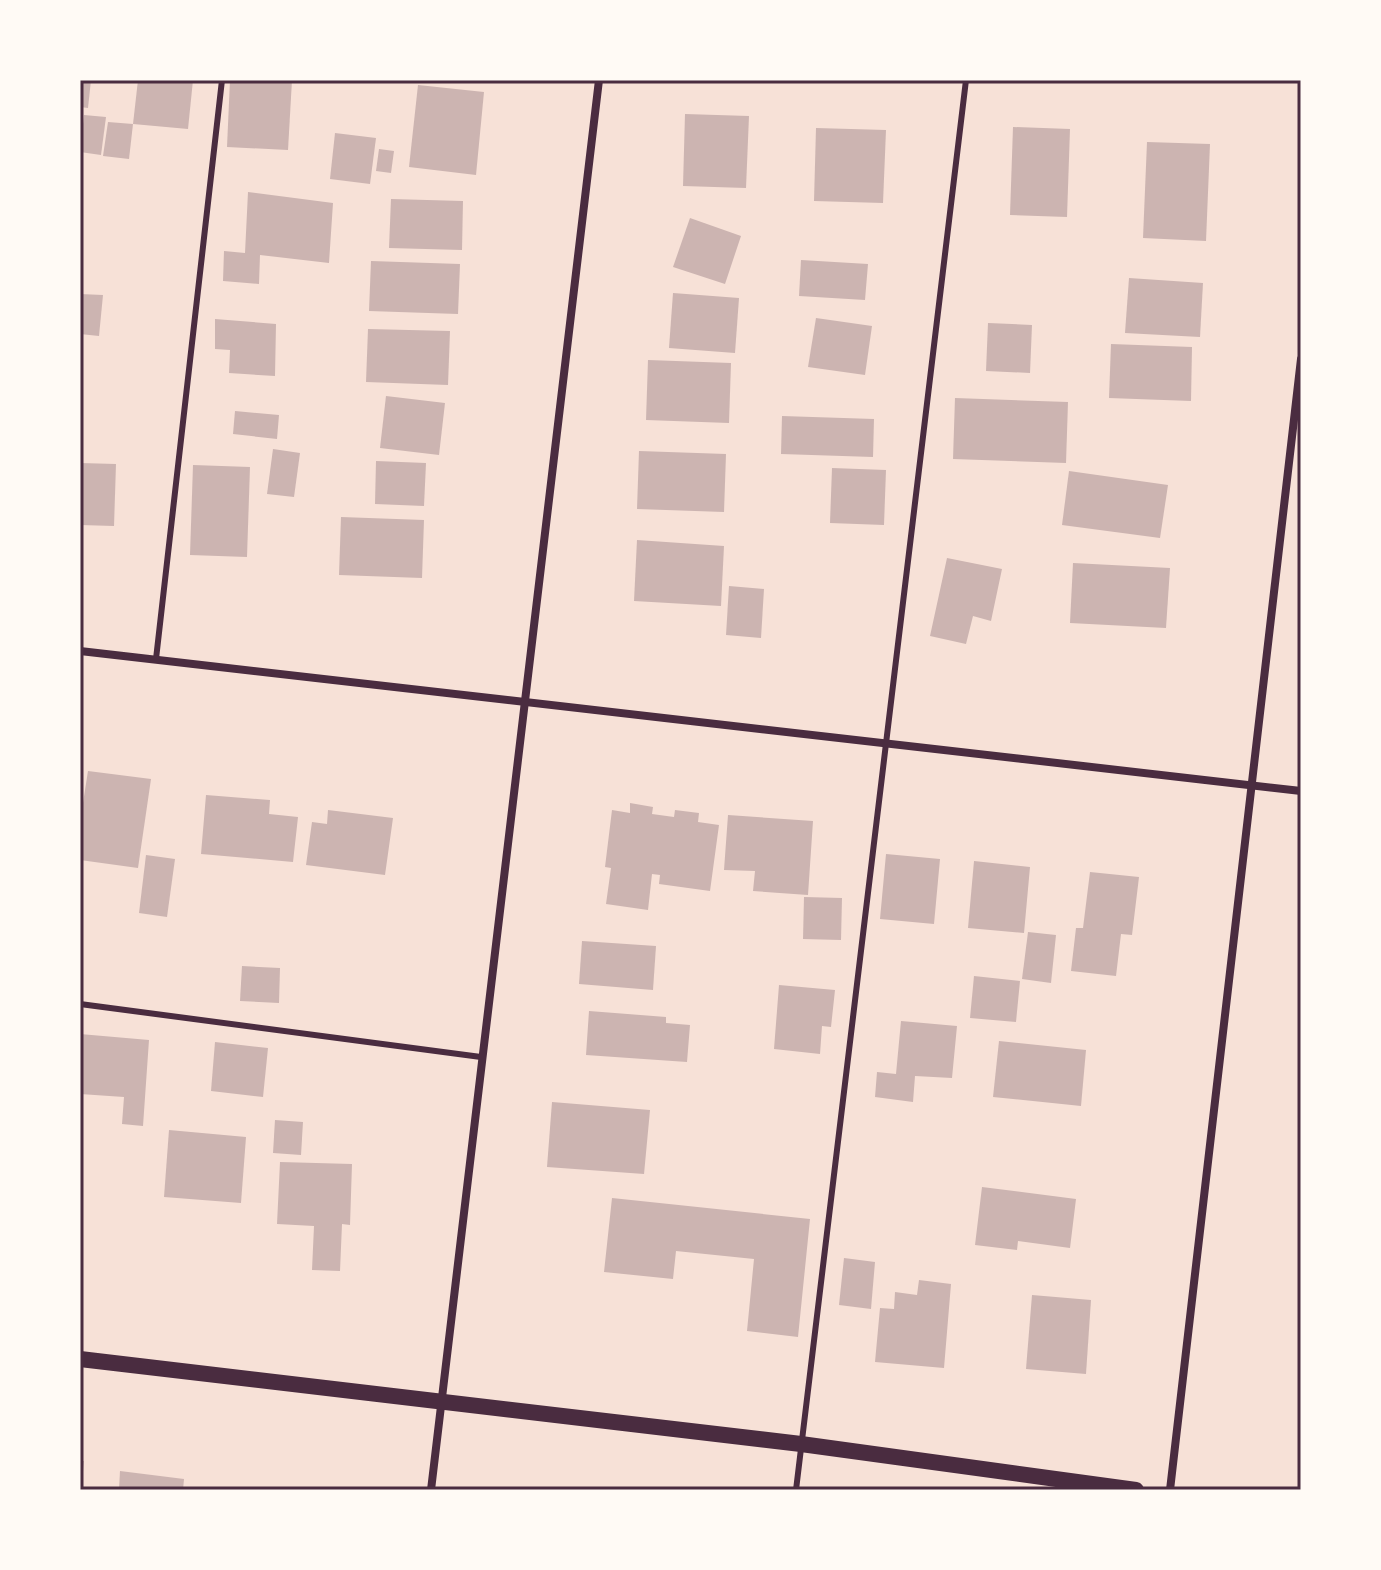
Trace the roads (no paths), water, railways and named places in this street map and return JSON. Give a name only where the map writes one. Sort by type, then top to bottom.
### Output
[{"type":"main road","points":[[80,1359],[801,1444],[1136,1490]]},
{"type":"street","points":[[431,1490],[599,80]]},
{"type":"street","points":[[1170,1490],[1301,359]]},
{"type":"street","points":[[80,651],[1301,791]]},
{"type":"lane","points":[[156,659],[222,80]]},
{"type":"lane","points":[[796,1490],[966,80]]},
{"type":"lane","points":[[80,1004],[481,1057]]}]
